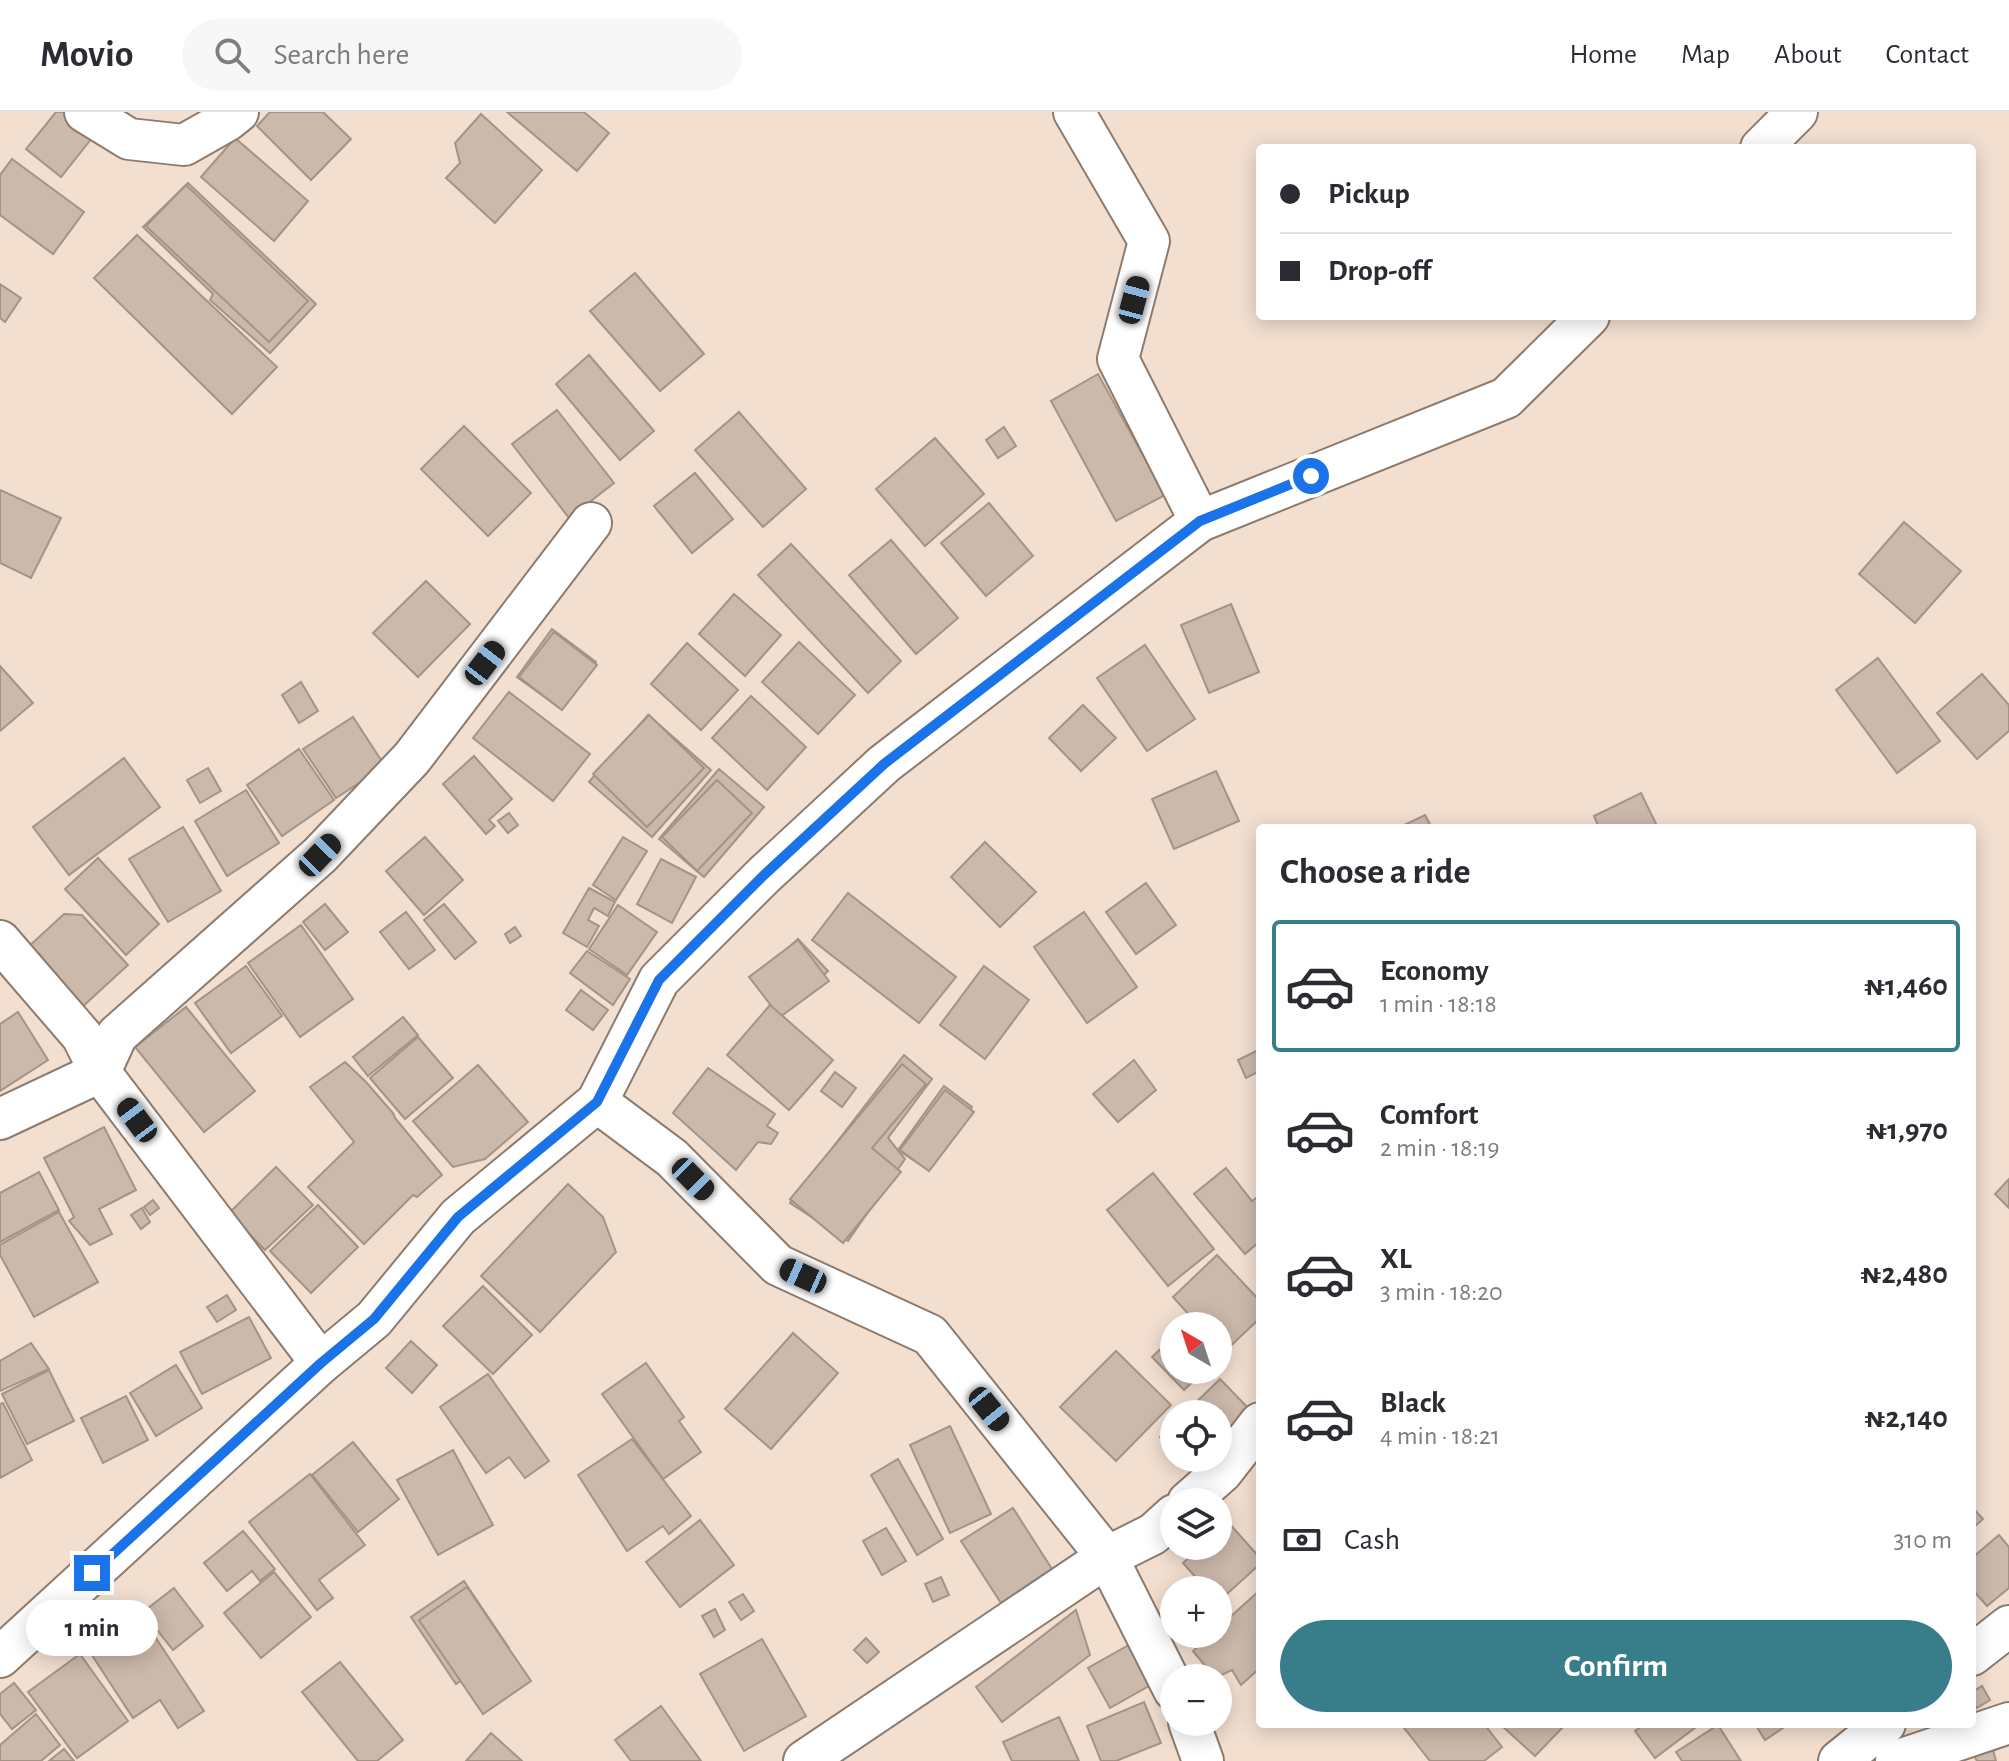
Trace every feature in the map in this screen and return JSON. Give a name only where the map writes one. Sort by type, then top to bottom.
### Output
[{"type":"street","points":[[85,112],[129,139],[184,145],[238,112]]},
{"type":"street","points":[[1074,112],[1149,241],[1118,359],[1200,521]]},
{"type":"street","points":[[1765,144],[1797,112]]},
{"type":"street","points":[[0,1657],[321,1363],[374,1319],[458,1217],[597,1102],[659,980],[764,875],[884,764],[1200,521],[1506,398],[1585,320]]},
{"type":"street","points":[[0,1119],[100,1072],[117,1035],[320,855],[412,758],[591,523]]},
{"type":"street","points":[[0,941],[82,1036],[100,1072],[321,1363]]},
{"type":"street","points":[[597,1102],[672,1158],[778,1265],[930,1335],[1107,1557],[1161,1664]]},
{"type":"street","points":[[1204,1488],[1222,1472],[1256,1428]]},
{"type":"street","points":[[804,1761],[1107,1557],[1160,1528]]},
{"type":"street","points":[[1976,1652],[2009,1626]]},
{"type":"street","points":[[1896,1761],[2009,1723]]},
{"type":"street","points":[[1839,1761],[1880,1728]]},
{"type":"street","points":[[1194,1736],[1203,1761]]},
{"type":"building","points":[[56,112],[70,112],[96,133],[61,177],[26,149]]},
{"type":"building","points":[[270,112],[323,112],[351,139],[311,180],[257,126]]},
{"type":"building","points":[[507,112],[584,112],[609,133],[577,171]]},
{"type":"building","points":[[481,114],[542,170],[495,223],[446,178],[460,163],[455,143]]},
{"type":"building","points":[[235,138],[308,201],[274,241],[201,177]]},
{"type":"building","points":[[12,159],[84,212],[53,254],[0,215],[0,175]]},
{"type":"building","points":[[188,183],[316,304],[270,353],[210,300],[213,294],[143,227]]},
{"type":"building","points":[[186,185],[308,301],[269,342],[146,226]]},
{"type":"building","points":[[137,235],[277,367],[232,414],[94,278]]},
{"type":"building","points":[[635,273],[704,354],[660,391],[590,311]]},
{"type":"building","points":[[0,284],[21,298],[5,322],[0,318]]},
{"type":"building","points":[[589,355],[654,431],[620,460],[556,384]]},
{"type":"building","points":[[1098,374],[1165,495],[1116,521],[1051,401]]},
{"type":"building","points":[[557,410],[614,483],[569,518],[512,444]]},
{"type":"building","points":[[739,412],[806,489],[763,527],[695,450]]},
{"type":"building","points":[[464,426],[531,493],[488,536],[421,469]]},
{"type":"building","points":[[1004,427],[1016,446],[998,458],[986,440]]},
{"type":"building","points":[[935,438],[984,494],[925,546],[876,489]]},
{"type":"building","points":[[695,473],[733,519],[692,553],[654,506]]},
{"type":"building","points":[[0,490],[61,518],[31,578],[0,563]]},
{"type":"building","points":[[989,503],[1033,556],[986,596],[941,543]]},
{"type":"building","points":[[1904,522],[1961,571],[1915,623],[1859,574]]},
{"type":"building","points":[[891,540],[958,618],[916,654],[849,575]]},
{"type":"building","points":[[791,544],[901,661],[868,693],[758,575]]},
{"type":"building","points":[[426,581],[470,624],[418,677],[373,633]]},
{"type":"building","points":[[734,594],[781,635],[745,676],[699,634]]},
{"type":"building","points":[[1231,604],[1259,672],[1209,693],[1181,625]]},
{"type":"building","points":[[552,629],[596,662],[561,709],[517,677]]},
{"type":"building","points":[[554,632],[597,665],[562,710],[519,677]]},
{"type":"building","points":[[799,642],[855,695],[818,734],[762,682]]},
{"type":"building","points":[[687,643],[738,690],[701,730],[651,684]]},
{"type":"building","points":[[1145,645],[1195,719],[1147,751],[1097,678]]},
{"type":"building","points":[[1878,658],[1940,741],[1897,773],[1836,690]]},
{"type":"building","points":[[0,666],[33,703],[0,731]]},
{"type":"building","points":[[1982,674],[2009,705],[2009,731],[1977,759],[1937,713]]},
{"type":"building","points":[[301,682],[318,711],[299,723],[282,695]]},
{"type":"building","points":[[509,692],[590,754],[553,801],[473,738]]},
{"type":"building","points":[[751,696],[806,747],[767,790],[712,738]]},
{"type":"building","points":[[1083,705],[1116,738],[1081,771],[1049,738]]},
{"type":"building","points":[[648,715],[711,770],[652,837],[589,782],[611,756],[628,770],[651,744],[635,730]]},
{"type":"building","points":[[649,715],[704,768],[647,827],[593,774]]},
{"type":"building","points":[[353,717],[385,766],[336,798],[303,749]]},
{"type":"building","points":[[299,749],[334,800],[282,836],[247,785]]},
{"type":"building","points":[[474,756],[512,799],[489,820],[495,826],[486,834],[443,784]]},
{"type":"building","points":[[124,758],[160,807],[69,875],[33,827]]},
{"type":"building","points":[[208,768],[221,791],[200,803],[187,780]]},
{"type":"building","points":[[719,769],[764,807],[704,877],[659,839]]},
{"type":"building","points":[[1216,771],[1239,821],[1174,849],[1152,799]]},
{"type":"building","points":[[717,780],[752,813],[697,871],[662,837]]},
{"type":"building","points":[[246,790],[279,843],[227,876],[195,821]]},
{"type":"building","points":[[1641,793],[1656,824],[1597,824],[1594,816]]},
{"type":"building","points":[[509,813],[518,825],[508,833],[498,821]]},
{"type":"building","points":[[1425,815],[1430,824],[1406,824]]},
{"type":"building","points":[[183,827],[221,891],[168,922],[129,859]]},
{"type":"building","points":[[425,837],[463,880],[424,915],[386,871]]},
{"type":"building","points":[[623,837],[647,851],[616,900],[593,885]]},
{"type":"building","points":[[985,842],[1036,892],[1000,927],[951,877]]},
{"type":"building","points":[[98,858],[159,924],[126,955],[65,889]]},
{"type":"building","points":[[661,859],[696,877],[672,923],[637,904]]},
{"type":"building","points":[[1146,883],[1176,925],[1136,954],[1106,912]]},
{"type":"building","points":[[589,888],[615,902],[608,916],[594,908],[588,920],[599,926],[587,947],[563,933]]},
{"type":"building","points":[[848,893],[956,977],[919,1023],[812,940]]},
{"type":"building","points":[[325,904],[348,932],[325,950],[303,922]]},
{"type":"building","points":[[444,904],[476,942],[455,959],[424,920]]},
{"type":"building","points":[[618,905],[657,932],[627,975],[589,949]]},
{"type":"building","points":[[406,912],[435,950],[409,969],[380,932]]},
{"type":"building","points":[[1084,912],[1137,987],[1087,1023],[1034,947]]},
{"type":"building","points":[[64,914],[82,915],[128,965],[81,1008],[27,948]]},
{"type":"building","points":[[301,925],[353,999],[300,1037],[248,963]]},
{"type":"building","points":[[515,927],[521,936],[510,943],[505,934]]},
{"type":"building","points":[[798,939],[828,971],[785,1012],[755,979]]},
{"type":"building","points":[[798,940],[829,981],[780,1017],[749,977]]},
{"type":"building","points":[[587,951],[630,979],[613,1005],[570,973]]},
{"type":"building","points":[[246,966],[282,1016],[231,1053],[195,1003]]},
{"type":"building","points":[[984,966],[1029,1000],[985,1059],[940,1025]]},
{"type":"building","points":[[581,990],[608,1010],[593,1030],[566,1010]]},
{"type":"building","points":[[770,1005],[833,1060],[789,1110],[727,1055]]},
{"type":"building","points":[[186,1007],[255,1091],[204,1132],[135,1047]]},
{"type":"building","points":[[18,1012],[48,1060],[0,1091],[0,1024]]},
{"type":"building","points":[[403,1017],[418,1035],[368,1076],[353,1057]]},
{"type":"building","points":[[418,1037],[453,1078],[405,1119],[370,1078]]},
{"type":"building","points":[[1256,1051],[1256,1073],[1246,1078],[1238,1060]]},
{"type":"building","points":[[904,1055],[932,1079],[888,1138],[905,1159],[848,1241],[790,1203]]},
{"type":"building","points":[[1134,1060],[1156,1090],[1118,1122],[1093,1094]]},
{"type":"building","points":[[345,1062],[393,1113],[442,1175],[417,1197],[413,1195],[364,1244],[308,1187],[354,1142],[310,1087]]},
{"type":"building","points":[[902,1064],[926,1084],[872,1148],[901,1172],[843,1243],[790,1199]]},
{"type":"building","points":[[478,1065],[528,1122],[485,1159],[453,1167],[413,1121]]},
{"type":"building","points":[[708,1068],[775,1114],[767,1126],[778,1133],[771,1144],[758,1142],[736,1170],[673,1113]]},
{"type":"building","points":[[835,1072],[856,1088],[842,1107],[821,1091]]},
{"type":"building","points":[[944,1086],[972,1107],[928,1170],[898,1150]]},
{"type":"building","points":[[945,1090],[974,1112],[929,1171],[900,1150]]},
{"type":"building","points":[[104,1127],[136,1190],[99,1209],[112,1234],[90,1245],[69,1221],[74,1217],[44,1158]]},
{"type":"building","points":[[276,1167],[313,1205],[265,1250],[229,1213]]},
{"type":"building","points":[[1226,1168],[1252,1201],[1256,1198],[1256,1244],[1245,1254],[1194,1194]]},
{"type":"building","points":[[39,1172],[59,1210],[0,1242],[0,1193]]},
{"type":"building","points":[[1153,1173],[1214,1249],[1168,1286],[1107,1210]]},
{"type":"building","points":[[2009,1179],[2009,1208],[1995,1194]]},
{"type":"building","points":[[568,1184],[603,1217],[616,1252],[540,1332],[481,1276]]},
{"type":"building","points":[[153,1200],[159,1208],[150,1215],[144,1207]]},
{"type":"building","points":[[318,1205],[358,1247],[311,1293],[270,1251]]},
{"type":"building","points":[[142,1208],[150,1222],[141,1229],[131,1215]]},
{"type":"building","points":[[59,1212],[98,1282],[34,1317],[0,1255],[0,1245]]},
{"type":"building","points":[[1217,1255],[1256,1297],[1256,1322],[1232,1345],[1232,1312],[1187,1312],[1173,1297]]},
{"type":"building","points":[[483,1286],[532,1335],[493,1374],[443,1326]]},
{"type":"building","points":[[227,1295],[236,1310],[217,1322],[207,1307]]},
{"type":"building","points":[[249,1317],[271,1358],[202,1394],[180,1352]]},
{"type":"building","points":[[793,1333],[838,1373],[771,1449],[725,1409]]},
{"type":"building","points":[[411,1341],[437,1365],[412,1393],[386,1368]]},
{"type":"building","points":[[31,1343],[49,1369],[0,1391],[0,1361]]},
{"type":"building","points":[[1160,1349],[1160,1365],[1152,1357]]},
{"type":"building","points":[[1116,1351],[1166,1400],[1160,1400],[1160,1416],[1116,1461],[1060,1407]]},
{"type":"building","points":[[646,1363],[684,1417],[679,1421],[701,1452],[663,1479],[602,1394]]},
{"type":"building","points":[[176,1365],[202,1408],[156,1436],[130,1393]]},
{"type":"building","points":[[49,1370],[74,1421],[27,1444],[2,1394]]},
{"type":"building","points":[[488,1374],[549,1461],[525,1478],[509,1457],[486,1473],[440,1407]]},
{"type":"building","points":[[1215,1384],[1225,1384],[1253,1413],[1232,1434],[1232,1400],[1198,1400]]},
{"type":"building","points":[[126,1396],[148,1440],[103,1463],[81,1418]]},
{"type":"building","points":[[3,1403],[32,1460],[0,1478],[0,1404]]},
{"type":"building","points":[[950,1426],[991,1514],[950,1533],[910,1445]]},
{"type":"building","points":[[632,1439],[691,1516],[669,1534],[663,1526],[627,1551],[578,1475]]},
{"type":"building","points":[[353,1442],[399,1499],[358,1532],[312,1475]]},
{"type":"building","points":[[453,1450],[493,1525],[438,1555],[397,1480]]},
{"type":"building","points":[[898,1459],[943,1539],[917,1555],[871,1475]]},
{"type":"building","points":[[310,1474],[365,1545],[319,1580],[333,1598],[317,1610],[249,1522]]},
{"type":"building","points":[[1013,1508],[1052,1569],[1001,1603],[961,1541]]},
{"type":"building","points":[[1976,1511],[1983,1519],[1976,1525]]},
{"type":"building","points":[[700,1520],[734,1565],[680,1607],[646,1562]]},
{"type":"building","points":[[1232,1526],[1256,1554],[1256,1568],[1232,1589],[1232,1576],[1195,1576],[1183,1563],[1186,1560],[1232,1560]]},
{"type":"building","points":[[886,1528],[906,1561],[882,1575],[863,1541]]},
{"type":"building","points":[[243,1531],[275,1569],[260,1581],[252,1571],[227,1591],[204,1563]]},
{"type":"building","points":[[1999,1535],[2009,1547],[2009,1588],[1987,1606],[1976,1594],[1976,1555]]},
{"type":"building","points":[[274,1572],[311,1617],[261,1658],[224,1613]]},
{"type":"building","points":[[941,1577],[949,1595],[933,1602],[925,1584]]},
{"type":"building","points":[[464,1581],[509,1648],[456,1684],[411,1617]]},
{"type":"building","points":[[467,1587],[531,1681],[483,1714],[419,1620]]},
{"type":"building","points":[[174,1588],[203,1626],[173,1650],[143,1612]]},
{"type":"building","points":[[743,1594],[754,1611],[741,1620],[729,1602]]},
{"type":"building","points":[[1256,1594],[1256,1672],[1241,1685],[1232,1664],[1204,1664],[1193,1651],[1196,1648],[1232,1648],[1232,1615]]},
{"type":"building","points":[[715,1609],[725,1630],[714,1637],[702,1616]]},
{"type":"building","points":[[1076,1610],[1090,1655],[1002,1722],[976,1687]]},
{"type":"building","points":[[138,1611],[204,1711],[178,1728],[160,1700],[133,1718],[86,1646]]},
{"type":"building","points":[[866,1638],[879,1652],[867,1663],[854,1650]]},
{"type":"building","points":[[762,1639],[806,1716],[744,1751],[700,1674]]},
{"type":"building","points":[[1134,1642],[1156,1682],[1110,1708],[1088,1668]]},
{"type":"building","points":[[80,1654],[128,1721],[77,1758],[28,1692]]},
{"type":"building","points":[[340,1662],[403,1740],[377,1761],[358,1761],[302,1692]]},
{"type":"building","points":[[14,1683],[36,1710],[12,1729],[0,1714],[0,1694]]},
{"type":"building","points":[[1982,1686],[1990,1700],[1977,1708],[1976,1707],[1976,1690]]},
{"type":"building","points":[[1144,1702],[1161,1743],[1116,1761],[1101,1761],[1087,1726]]},
{"type":"building","points":[[661,1706],[701,1761],[631,1761],[615,1740]]},
{"type":"building","points":[[36,1714],[60,1745],[41,1761],[0,1761],[0,1745]]},
{"type":"building","points":[[1059,1717],[1079,1761],[1012,1761],[1003,1742]]},
{"type":"building","points":[[1404,1728],[1487,1728],[1502,1747],[1484,1761],[1430,1761]]},
{"type":"building","points":[[1504,1728],[1562,1728],[1535,1756]]},
{"type":"building","points":[[1639,1728],[1695,1728],[1655,1758],[1635,1731]]},
{"type":"building","points":[[1713,1728],[1720,1728],[1741,1761],[1682,1761],[1676,1752]]},
{"type":"building","points":[[1758,1728],[1783,1728],[1765,1740]]},
{"type":"building","points":[[491,1733],[522,1761],[466,1761]]},
{"type":"building","points":[[1991,1742],[1996,1761],[1977,1761],[1969,1747]]},
{"type":"building","points":[[64,1749],[74,1761],[49,1761]]},
{"type":"route","points":[[92,1573],[321,1363],[374,1319],[458,1217],[597,1102],[659,980],[764,875],[884,764],[1200,521],[1311,476]]}]
